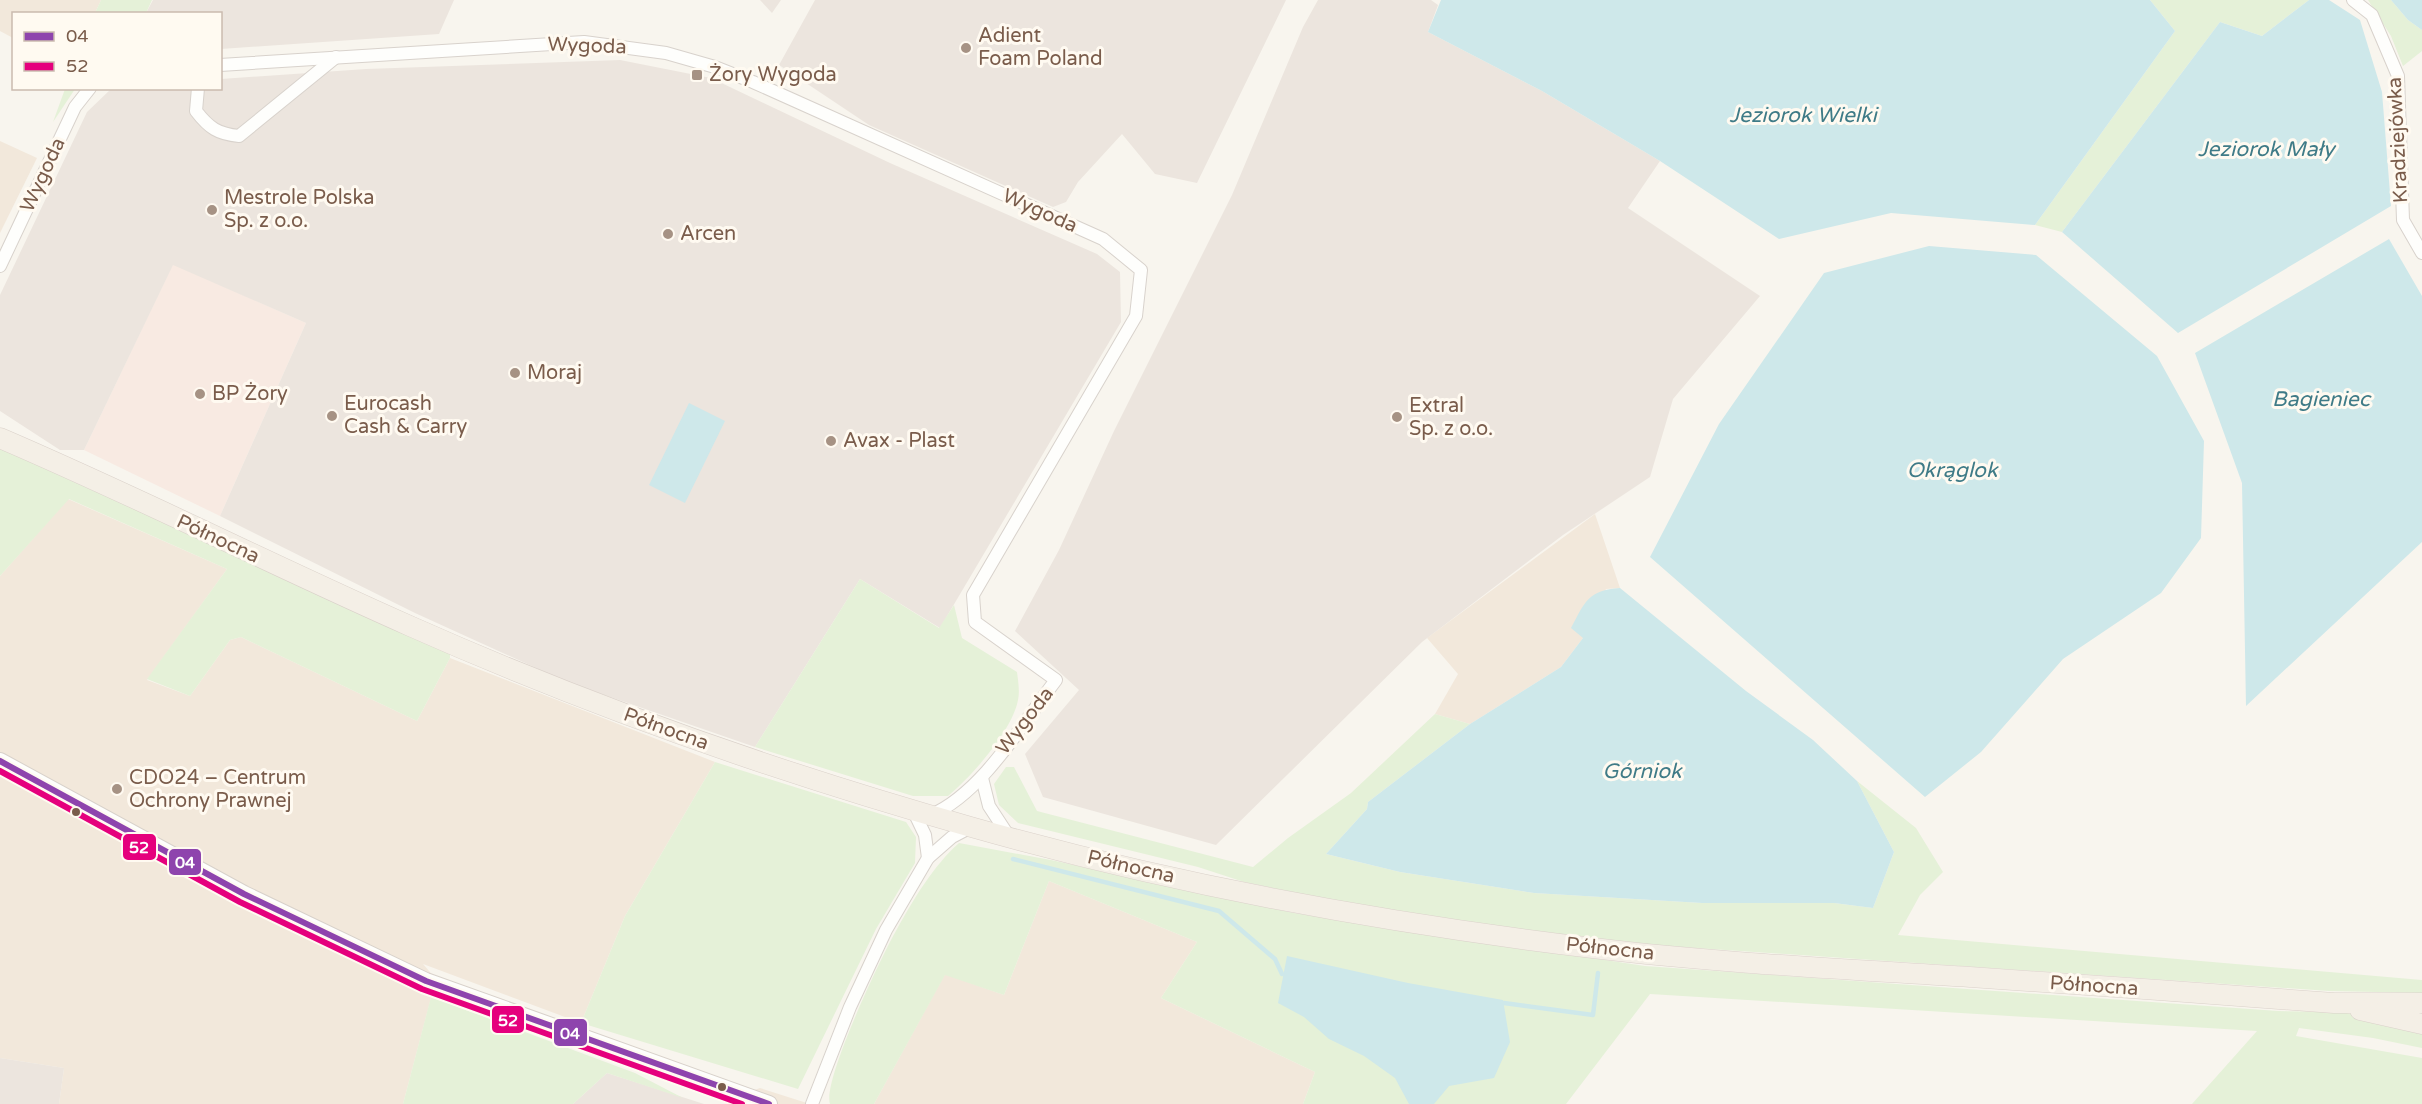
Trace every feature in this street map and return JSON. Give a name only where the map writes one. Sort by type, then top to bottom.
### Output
[{"type":"main road","name":"Północna","points":[[0,438],[277,566],[507,667],[696,740],[922,813],[1010,838],[1169,877],[1382,918],[1599,949],[1835,969],[2334,1003],[2422,1003]]},
{"type":"main road","name":"Północna","points":[[2334,1003],[2422,1024]]},
{"type":"street","name":"Kradziejówka","points":[[2354,0],[2372,15],[2398,76],[2403,220],[2422,253]]},
{"type":"street","name":"Wygoda","points":[[222,65],[584,42],[666,53],[715,67],[753,82],[1103,239],[1141,270],[1136,316],[973,596],[975,622],[1056,680],[982,778],[963,798],[922,813]]},
{"type":"street","points":[[198,90],[196,111],[206,123],[219,134],[239,135],[336,57]]},
{"type":"street","name":"Wygoda","points":[[1,260],[75,106],[88,90]]},
{"type":"street","points":[[0,761],[244,894],[426,981],[760,1102]]},
{"type":"street","points":[[982,778],[989,806],[1010,838]]},
{"type":"street","points":[[922,813],[928,858]]},
{"type":"street","points":[[812,1104],[859,988],[886,930],[928,858],[952,837],[971,827]]},
{"type":"shaded area","points":[[0,0],[101,0],[95,12],[12,12],[12,37],[0,31]]},
{"type":"shaded area","points":[[153,0],[454,0],[439,34],[222,49],[222,12],[147,12]]},
{"type":"shaded area","points":[[760,0],[781,0],[772,13]]},
{"type":"shaded area","points":[[815,0],[1286,0],[1197,183],[1155,174],[1122,134],[1078,182],[1066,202],[1053,207],[869,125],[779,65]]},
{"type":"shaded area","points":[[1318,0],[1431,0],[1438,5],[1428,32],[1542,91],[1660,161],[1628,208],[1760,296],[1673,399],[1650,477],[1563,535],[1422,642],[1216,845],[1043,797],[1025,754],[1079,690],[1015,631],[1059,550],[1114,431],[1232,195],[1303,27]]},
{"type":"shaded area","points":[[620,60],[711,78],[890,163],[1097,254],[1120,272],[1121,322],[940,628],[860,579],[755,747],[567,682],[415,613],[220,516],[306,323],[173,265],[84,450],[60,450],[0,411],[0,295],[87,112],[110,90],[222,90],[222,79],[366,69]]},
{"type":"shaded area","points":[[0,141],[37,158],[0,233]]},
{"type":"shaded area","points":[[173,264],[306,323],[220,516],[84,450]]},
{"type":"shaded area","points":[[68,499],[227,569],[147,680],[190,696],[230,640],[241,637],[417,721],[450,658],[715,762],[625,916],[581,1023],[423,964],[436,979],[403,1104],[59,1104],[64,1068],[0,1058],[0,576]]},
{"type":"shaded area","points":[[1595,514],[1620,588],[1606,589],[1583,638],[1561,667],[1470,724],[1435,714],[1458,674],[1427,638]]},
{"type":"shaded area","points":[[1049,881],[1197,942],[1161,998],[1315,1072],[1303,1104],[874,1104],[945,974],[1004,995]]},
{"type":"shaded area","points":[[0,1058],[64,1068],[59,1104],[0,1104]]},
{"type":"shaded area","points":[[607,1073],[704,1104],[573,1104]]},
{"type":"shaded area","points":[[760,1088],[810,1104],[746,1104],[749,1092]]},
{"type":"green space","points":[[101,0],[152,0],[146,12],[95,12]]},
{"type":"green space","points":[[2150,0],[2309,0],[2262,36],[2220,22],[2062,232],[2035,225],[2175,31]]},
{"type":"green space","points":[[2368,0],[2391,0],[2408,20],[2422,30],[2422,51],[2403,66],[2391,36]]},
{"type":"green space","points":[[65,90],[74,90],[53,122]]},
{"type":"green space","points":[[0,448],[450,653],[450,658],[417,721],[241,637],[230,640],[190,696],[147,679],[227,569],[69,499],[0,576]]},
{"type":"green space","points":[[860,579],[939,628],[954,605],[962,638],[1017,672],[1018,700],[1008,725],[990,752],[948,796],[913,796],[755,747]]},
{"type":"green space","points":[[1435,714],[1470,724],[1368,802],[1367,809],[1326,854],[1400,872],[1534,893],[1702,903],[1834,903],[1873,908],[1894,852],[1857,781],[1916,828],[1943,872],[1920,895],[1898,935],[2422,980],[2422,993],[2329,991],[1609,942],[1388,912],[1244,882],[1198,867],[1018,823],[999,805],[994,784],[1006,767],[1014,767],[1037,811],[1253,867],[1288,838],[1351,793]]},
{"type":"green space","points":[[715,762],[906,822],[916,837],[915,863],[876,929],[798,1089],[581,1023],[625,916]]},
{"type":"green space","points":[[959,843],[1051,860],[1294,913],[1645,966],[2278,1011],[2342,1012],[2422,1029],[2422,1048],[2373,1038],[2299,1028],[2296,1036],[2422,1058],[2422,1104],[2192,1104],[2257,1031],[1650,994],[1566,1104],[1303,1104],[1315,1072],[1161,998],[1197,942],[1049,881],[1004,995],[945,975],[874,1104],[830,1104],[830,1091],[844,1045],[889,943],[925,883]]},
{"type":"green space","points":[[431,997],[635,1073],[683,1098],[607,1073],[573,1104],[403,1104]]},
{"type":"water","name":"Jeziorok Wielki","points":[[1441,0],[2150,0],[2175,31],[2035,225],[1891,213],[1779,239],[1660,161],[1542,91],[1428,32]]},
{"type":"water","name":"Jeziorok Mały","points":[[2309,0],[2329,0],[2360,20],[2382,92],[2391,206],[2178,333],[2062,232],[2220,22],[2262,36]]},
{"type":"water","points":[[2391,0],[2422,0],[2422,30],[2408,20]]},
{"type":"water","name":"Bagieniec","points":[[2389,239],[2422,296],[2422,542],[2246,706],[2242,483],[2195,353]]},
{"type":"water","name":"Okrąglok","points":[[1929,246],[2036,255],[2157,356],[2204,441],[2201,538],[2161,593],[2063,659],[1981,752],[1925,797],[1650,557],[1719,424],[1824,273]]},
{"type":"water","points":[[689,403],[725,421],[685,503],[649,485]]},
{"type":"water","name":"Górniok","points":[[1620,588],[1746,691],[1813,740],[1857,781],[1894,852],[1873,908],[1834,903],[1702,903],[1534,893],[1400,872],[1326,854],[1367,809],[1368,802],[1470,724],[1561,667],[1583,638],[1571,628],[1584,604],[1601,591]]},
{"type":"water","points":[[1287,956],[1408,983],[1503,1000],[1510,1042],[1494,1078],[1449,1086],[1434,1104],[1409,1104],[1395,1078],[1364,1056],[1329,1039],[1304,1017],[1278,1003]]},
{"type":"waterway","points":[[1013,859],[1219,911],[1275,959],[1282,974]]},
{"type":"waterway","points":[[1504,1003],[1593,1015],[1598,973]]},
{"type":"transit line","name":"04","points":[[0,761],[244,894],[426,981],[769,1104]]},
{"type":"transit line","name":"52","points":[[0,771],[240,902],[422,989],[742,1104]]},
{"type":"place","name":"Adient Foam Poland","points":[[966,48]]},
{"type":"place","name":"Żory Wygoda","points":[[697,75]]},
{"type":"place","name":"Mestrole Polska Sp. z o.o.","points":[[212,210]]},
{"type":"place","name":"Arcen","points":[[668,234]]},
{"type":"place","name":"Moraj","points":[[515,373]]},
{"type":"place","name":"BP Żory","points":[[200,394]]},
{"type":"place","name":"Eurocash Cash & Carry","points":[[332,416]]},
{"type":"place","name":"Extral Sp. z o.o.","points":[[1397,417]]},
{"type":"place","name":"Avax - Plast","points":[[831,441]]},
{"type":"place","name":"CDO24 – Centrum Ochrony Prawnej","points":[[117,789]]}]
